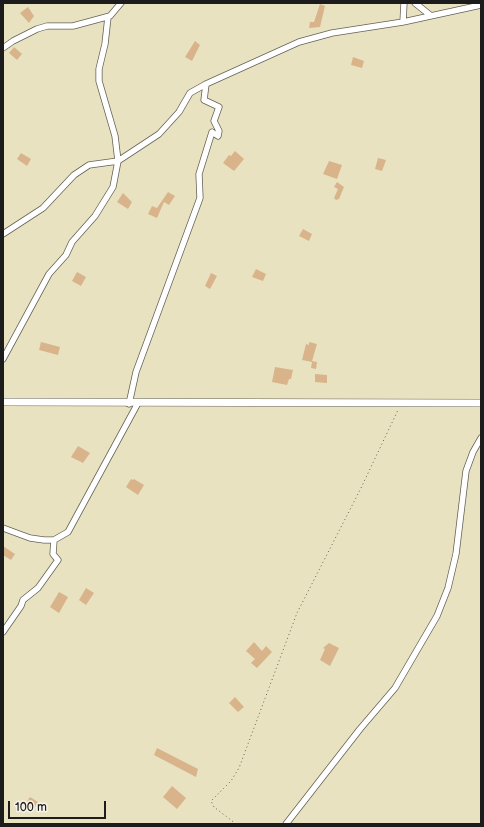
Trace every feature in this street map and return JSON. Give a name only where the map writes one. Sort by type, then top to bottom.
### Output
[{"type":"street","points":[[3,48],[13,41],[37,29],[47,26],[73,26],[108,17],[121,3]]},
{"type":"street","points":[[403,22],[404,3]]},
{"type":"street","points":[[415,3],[430,15]]},
{"type":"street","points":[[3,234],[43,208],[74,175],[89,165],[118,162],[168,126],[190,93],[206,84],[299,42],[346,30],[403,22],[481,5]]},
{"type":"street","points":[[4,355],[49,274],[66,255],[72,242],[95,216],[114,183],[118,162],[115,136],[99,81],[99,68],[105,44],[108,17]]},
{"type":"street","points":[[129,404],[136,372],[200,198],[199,174],[212,132],[218,136],[219,131],[214,121],[219,107],[204,100],[206,84]]},
{"type":"street","points":[[3,402],[129,404],[401,402],[481,403]]},
{"type":"street","points":[[3,528],[37,539],[54,540],[68,532],[138,403]]},
{"type":"street","points":[[286,824],[360,729],[395,688],[437,616],[448,588],[456,554],[466,471],[473,452],[481,438]]},
{"type":"street","points":[[3,632],[21,606],[23,600],[38,588],[58,560],[53,554],[54,540]]},
{"type":"path","points":[[236,824],[214,807],[211,801],[231,781],[239,768],[297,614],[361,488],[401,402]]},
{"type":"building","points":[[320,4],[325,6],[320,27],[309,28],[310,22],[314,22]]},
{"type":"building","points":[[28,7],[34,16],[29,23],[20,13]]},
{"type":"building","points":[[195,41],[200,45],[192,61],[185,57]]},
{"type":"building","points":[[14,47],[22,54],[17,60],[9,53]]},
{"type":"building","points":[[353,57],[364,61],[362,68],[351,65]]},
{"type":"building","points":[[235,151],[244,159],[234,171],[223,163],[229,155],[231,156]]},
{"type":"building","points":[[21,153],[31,159],[27,166],[17,159]]},
{"type":"building","points":[[378,158],[386,160],[382,171],[375,169]]},
{"type":"building","points":[[329,161],[342,165],[337,179],[323,174]]},
{"type":"building","points":[[337,182],[344,187],[339,199],[336,200],[334,198],[338,189],[334,187]]},
{"type":"building","points":[[168,192],[175,196],[169,205],[164,202],[157,218],[148,214],[152,206],[157,208]]},
{"type":"building","points":[[123,193],[132,202],[128,209],[117,202]]},
{"type":"building","points":[[303,229],[312,234],[309,241],[299,236]]},
{"type":"building","points":[[256,269],[266,274],[263,281],[252,277]]},
{"type":"building","points":[[77,272],[86,277],[81,286],[72,281]]},
{"type":"building","points":[[211,273],[217,276],[210,289],[205,286]]},
{"type":"building","points":[[41,342],[60,347],[58,355],[39,350]]},
{"type":"building","points":[[309,342],[317,344],[312,361],[317,362],[316,369],[311,368],[312,362],[302,360],[306,344],[309,345]]},
{"type":"building","points":[[275,367],[293,370],[291,379],[289,379],[287,385],[272,382]]},
{"type":"building","points":[[315,374],[327,375],[327,383],[315,382]]},
{"type":"building","points":[[78,446],[90,453],[83,463],[71,457]]},
{"type":"building","points":[[131,479],[134,479],[144,485],[138,495],[126,487]]},
{"type":"building","points":[[3,546],[15,554],[11,560],[3,555]]},
{"type":"building","points":[[86,588],[94,593],[86,605],[79,600]]},
{"type":"building","points":[[59,592],[68,597],[59,613],[50,607]]},
{"type":"building","points":[[254,642],[262,651],[266,646],[272,652],[257,668],[251,663],[255,659],[246,651]]},
{"type":"building","points":[[329,643],[339,648],[330,666],[320,660],[325,649],[323,648]]},
{"type":"building","points":[[235,697],[244,707],[238,712],[229,703]]},
{"type":"building","points":[[157,748],[198,769],[196,777],[154,755]]},
{"type":"building","points":[[172,786],[186,798],[177,809],[163,797]]},
{"type":"building","points":[[30,797],[38,802],[33,810],[25,805]]}]
